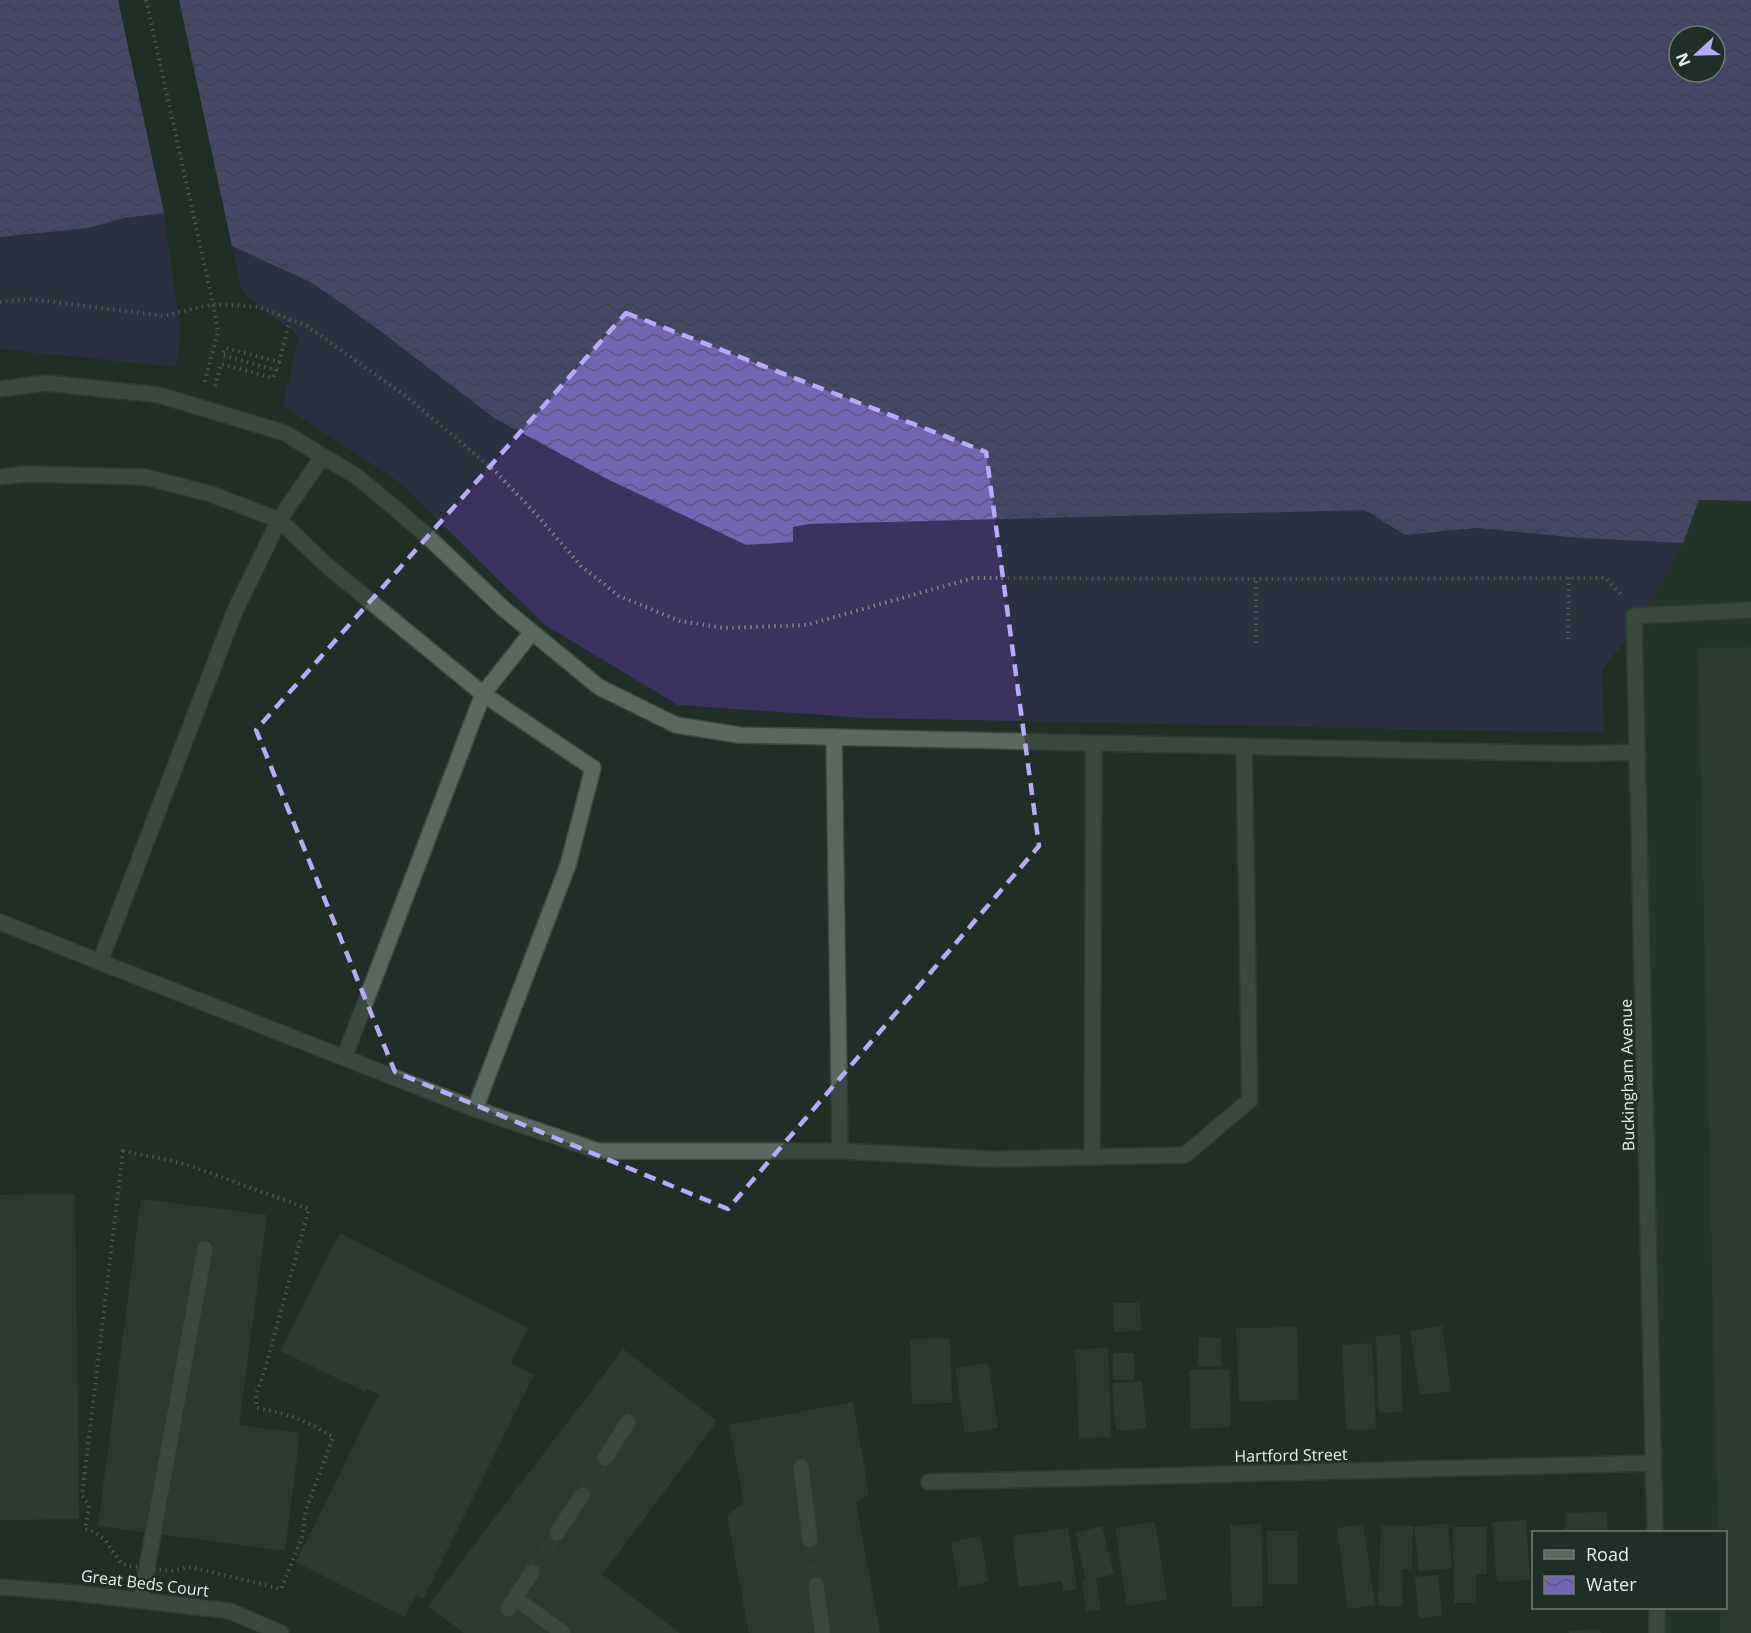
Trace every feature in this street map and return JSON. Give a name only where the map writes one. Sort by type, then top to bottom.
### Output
[{"type":"street","points":[[0,388],[46,383],[159,395],[285,433],[359,478],[425,534],[504,609],[599,687],[676,725],[740,735],[834,738],[1579,754],[1637,752]]},
{"type":"street","points":[[100,962],[234,613],[279,520],[323,456]]},
{"type":"street","points":[[0,477],[25,474],[145,477],[211,494],[279,520],[331,569],[483,694],[593,768],[568,865],[475,1109]]},
{"type":"street","points":[[1634,616],[1751,610]]},
{"type":"street","name":"Buckingham Avenue","points":[[1634,616],[1655,1531]]},
{"type":"street","points":[[344,1058],[483,694],[532,632]]},
{"type":"street","points":[[834,738],[840,1151]]},
{"type":"street","points":[[1092,1157],[1094,743]]},
{"type":"street","points":[[0,922],[475,1109],[598,1152],[840,1151],[991,1159],[1185,1155],[1250,1100],[1244,746]]},
{"type":"street","points":[[141,1600],[204,1249]]},
{"type":"street","points":[[605,1458],[628,1422]]},
{"type":"street","name":"Hartford Street","points":[[929,1482],[1653,1463]]},
{"type":"street","points":[[801,1467],[810,1540]]},
{"type":"street","points":[[557,1533],[582,1495]]},
{"type":"street","points":[[532,1572],[512,1604],[563,1633]]},
{"type":"street","points":[[816,1585],[822,1630]]},
{"type":"street","name":"Great Beds Court","points":[[0,1587],[230,1611],[281,1633]]},
{"type":"street","points":[[1657,1609],[1657,1633]]},
{"type":"path","points":[[146,0],[218,332],[209,367]]},
{"type":"path","points":[[0,302],[30,299],[164,316],[213,304],[259,307],[307,326],[407,397],[487,464],[535,513],[580,566],[619,596],[680,621],[724,628],[806,625],[973,578],[1606,578],[1619,591],[1634,616]]},
{"type":"path","points":[[208,410],[221,364],[273,378],[276,369],[222,355],[226,348],[279,363],[290,319]]},
{"type":"path","points":[[1568,639],[1569,577]]},
{"type":"path","points":[[1256,643],[1257,579]]},
{"type":"highlighted area","points":[[626,313],[986,452],[1039,846],[728,1209],[395,1072],[256,730]]},
{"type":"shaded area","points":[[164,213],[181,335],[176,367],[0,349],[0,237],[87,228],[124,218]]},
{"type":"shaded area","points":[[232,246],[312,283],[371,324],[494,418],[605,478],[746,545],[793,527],[809,524],[1365,510],[1405,535],[1477,528],[1579,538],[1683,543],[1639,623],[1601,671],[1605,733],[865,718],[678,705],[545,625],[399,482],[283,405],[299,336],[248,297],[241,287]]},
{"type":"shaded area","points":[[1699,500],[1751,501],[1751,1633],[1657,1633],[1656,1609],[1727,1609],[1727,1531],[1654,1531],[1639,623],[1683,543]]},
{"type":"water","points":[[0,0],[118,0],[164,213],[124,218],[88,228],[0,237]]},
{"type":"water","points":[[179,0],[1751,0],[1751,501],[1699,500],[1683,543],[1579,538],[1477,528],[1405,535],[1365,510],[809,524],[793,527],[793,542],[746,545],[605,478],[494,418],[371,324],[312,283],[232,246]]},
{"type":"building","points":[[1751,647],[1751,1633],[1720,1633],[1720,1609],[1727,1609],[1727,1531],[1718,1531],[1698,648]]},
{"type":"building","points":[[75,1194],[79,1519],[0,1520],[0,1195]]},
{"type":"building","points":[[141,1199],[267,1215],[239,1425],[300,1433],[285,1551],[98,1526]]},
{"type":"building","points":[[340,1233],[528,1328],[511,1363],[534,1375],[423,1599],[416,1595],[405,1617],[296,1562],[379,1395],[367,1389],[365,1392],[281,1351]]},
{"type":"building","points":[[1113,1303],[1140,1303],[1141,1331],[1114,1332]]},
{"type":"building","points":[[1442,1326],[1451,1391],[1420,1395],[1410,1331]]},
{"type":"building","points":[[1297,1327],[1299,1400],[1239,1401],[1236,1328]]},
{"type":"building","points":[[1400,1335],[1403,1412],[1379,1413],[1376,1336]]},
{"type":"building","points":[[1199,1337],[1221,1338],[1221,1367],[1198,1366]]},
{"type":"building","points":[[950,1338],[952,1403],[912,1404],[910,1339]]},
{"type":"building","points":[[1372,1343],[1376,1429],[1346,1430],[1342,1345]]},
{"type":"building","points":[[1108,1348],[1111,1437],[1079,1438],[1075,1349]]},
{"type":"building","points":[[623,1349],[717,1421],[602,1574],[680,1633],[464,1633],[428,1606]]},
{"type":"building","points":[[1113,1353],[1134,1353],[1134,1380],[1113,1380]]},
{"type":"building","points":[[988,1363],[998,1428],[965,1433],[955,1368]]},
{"type":"building","points":[[1229,1369],[1231,1427],[1191,1429],[1189,1370]]},
{"type":"building","points":[[1142,1381],[1146,1428],[1116,1431],[1112,1383]]},
{"type":"building","points":[[853,1402],[869,1494],[856,1503],[880,1633],[749,1633],[727,1515],[744,1503],[729,1425]]},
{"type":"building","points":[[1607,1512],[1607,1531],[1565,1531],[1565,1513]]},
{"type":"building","points":[[1526,1520],[1530,1580],[1497,1582],[1492,1522]]},
{"type":"building","points":[[1155,1522],[1167,1599],[1127,1606],[1115,1528]]},
{"type":"building","points":[[1448,1523],[1452,1568],[1419,1571],[1414,1527]]},
{"type":"building","points":[[1261,1524],[1263,1606],[1232,1607],[1230,1525]]},
{"type":"building","points":[[1363,1524],[1375,1605],[1348,1609],[1337,1528]]},
{"type":"building","points":[[1381,1525],[1413,1526],[1412,1569],[1403,1569],[1402,1606],[1378,1606]]},
{"type":"building","points":[[1102,1526],[1114,1574],[1096,1578],[1101,1609],[1086,1611],[1082,1581],[1086,1581],[1075,1533]]},
{"type":"building","points":[[1453,1527],[1486,1527],[1487,1574],[1476,1574],[1476,1603],[1454,1603]]},
{"type":"building","points":[[1068,1528],[1077,1589],[1063,1591],[1062,1581],[1019,1587],[1012,1536]]},
{"type":"building","points":[[1267,1531],[1297,1531],[1298,1584],[1268,1584]]},
{"type":"building","points":[[980,1536],[989,1582],[959,1587],[951,1542]]},
{"type":"building","points":[[1438,1575],[1442,1615],[1419,1618],[1415,1577]]},
{"type":"building","points":[[1601,1629],[1601,1633],[1569,1633],[1569,1631]]},
{"type":"tunnel","points":[[582,1495],[605,1458]]},
{"type":"tunnel","points":[[532,1572],[557,1533]]},
{"type":"tunnel","points":[[810,1540],[816,1585]]},
{"type":"tunnel","points":[[493,1633],[508,1609]]}]
